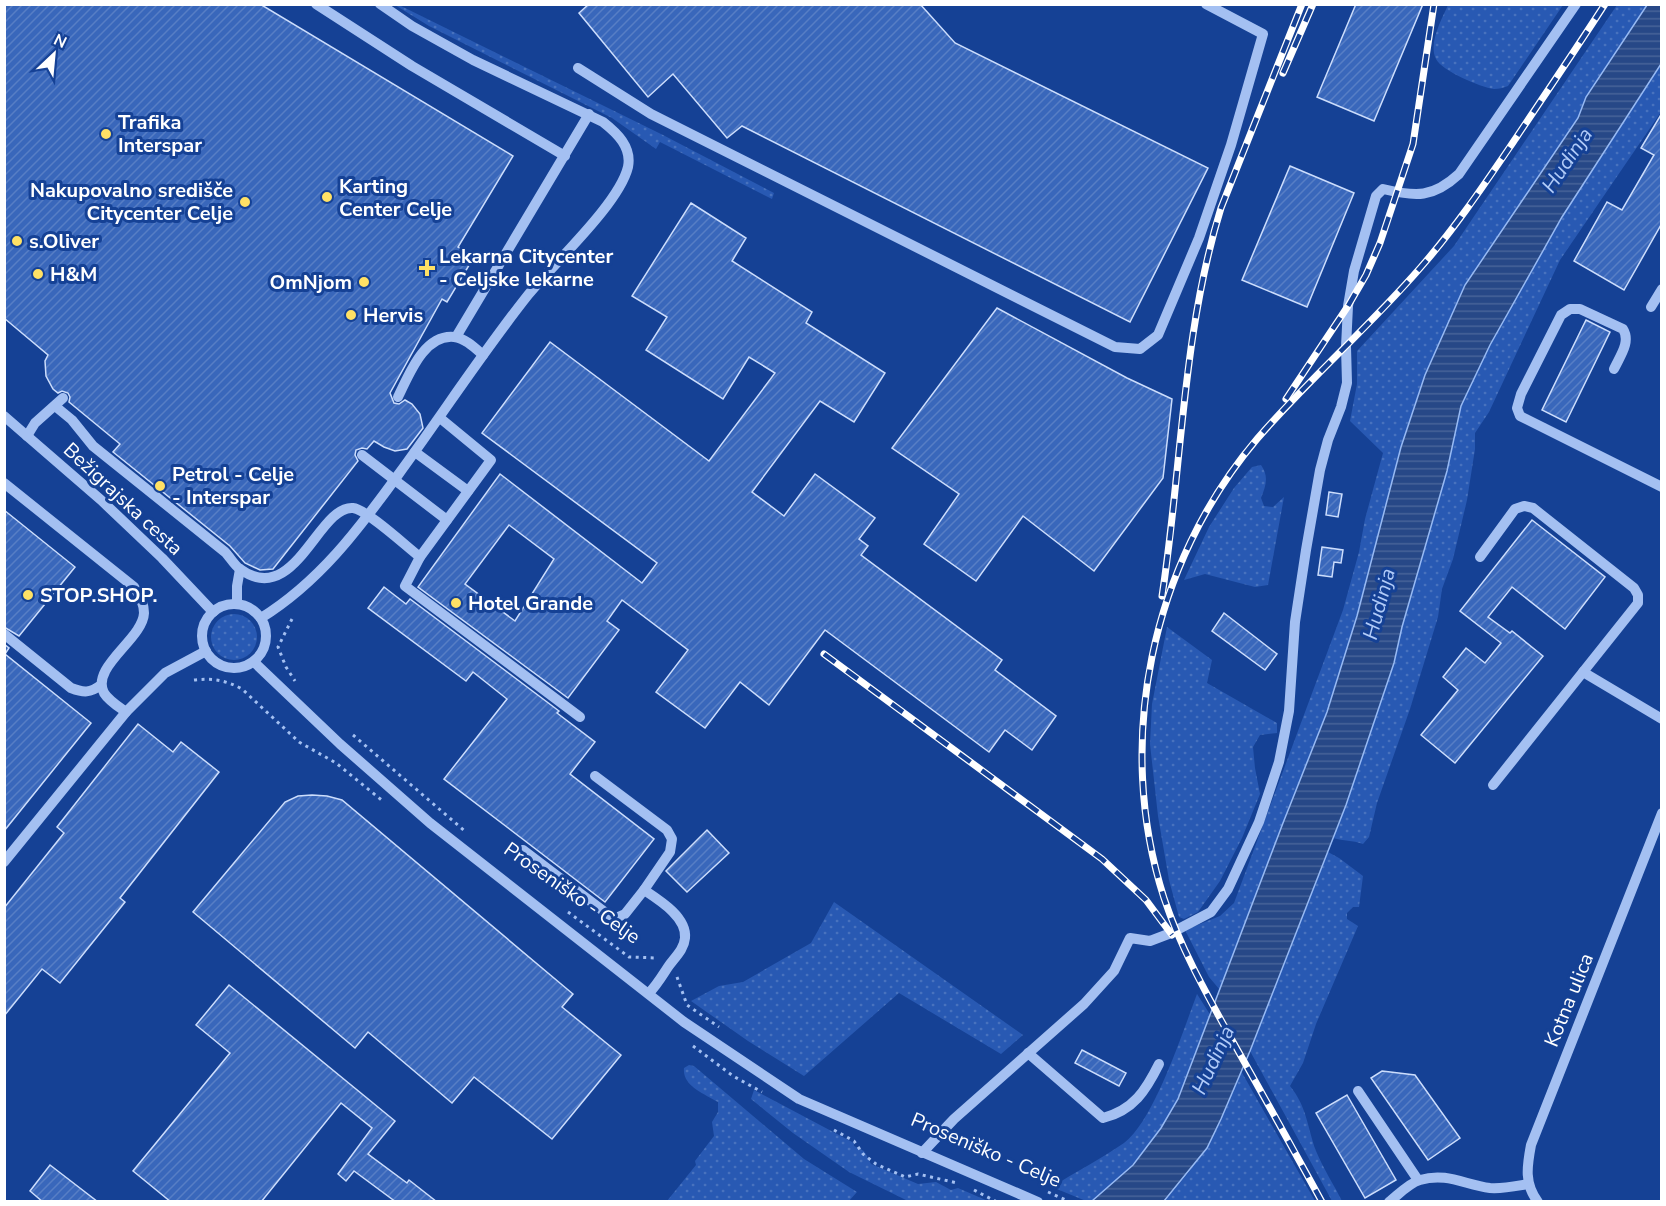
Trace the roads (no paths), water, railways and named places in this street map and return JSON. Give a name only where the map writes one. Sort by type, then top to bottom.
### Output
[{"type":"street","points":[[316,4],[412,66],[565,156]]},
{"type":"street","points":[[261,618],[282,605],[326,567],[369,516],[483,355],[530,294],[605,207],[622,183],[628,165],[627,149],[619,135],[603,122],[473,60],[412,26],[380,4]]},
{"type":"street","points":[[578,68],[651,114],[1115,347],[1140,349],[1158,335],[1199,238],[1231,145],[1263,34],[1206,4]]},
{"type":"street","points":[[922,1153],[954,1119],[1084,1004],[1114,971],[1130,938],[1149,940],[1176,931],[1211,912],[1228,889],[1258,822],[1279,762],[1289,711],[1295,622],[1308,538],[1320,470],[1347,383],[1348,306],[1354,271],[1376,196],[1383,189],[1408,195],[1427,193],[1448,184],[1459,174],[1576,4]]},
{"type":"street","points":[[456,337],[590,114]]},
{"type":"street","points":[[1651,307],[1662,289]]},
{"type":"street","points":[[1614,369],[1626,342],[1623,329],[1580,309],[1570,309],[1561,315],[1521,394],[1517,408],[1520,416],[1662,487]]},
{"type":"street","points":[[398,397],[419,357],[432,344],[444,338],[456,337],[483,355]]},
{"type":"street","points":[[27,436],[35,423],[59,402],[93,446],[225,552],[240,569],[259,578],[274,577],[291,567],[332,519],[342,511],[353,508],[369,516],[420,557]]},
{"type":"street","name":"Bežigrajska cesta","points":[[4,416],[101,500],[162,558],[213,612]]},
{"type":"street","points":[[440,418],[491,460],[420,557],[405,586],[580,717]]},
{"type":"street","points":[[415,452],[468,491]]},
{"type":"street","points":[[362,455],[447,520]]},
{"type":"street","points":[[4,483],[134,587],[141,599],[144,613],[140,627],[107,669],[101,685],[105,695],[126,712]]},
{"type":"street","points":[[1479,557],[1515,509],[1524,506],[1533,508],[1634,588],[1638,595],[1638,603],[1493,785]]},
{"type":"street","points":[[237,604],[240,569]]},
{"type":"street","points":[[237,604],[246,606],[261,618],[266,641],[264,649],[254,662],[246,667],[227,668],[219,665],[206,651],[202,641],[202,631],[213,612],[220,607],[237,604]]},
{"type":"street","points":[[4,634],[71,688],[81,692],[92,691],[101,685]]},
{"type":"street","points":[[4,862],[126,712],[165,673],[206,651]]},
{"type":"street","points":[[254,662],[340,744],[430,823],[684,1022],[799,1099],[1038,1202]]},
{"type":"street","points":[[1583,672],[1662,719]]},
{"type":"street","points":[[522,850],[606,913],[616,918],[625,914],[670,852],[672,839],[667,830],[595,776]]},
{"type":"street","name":"Kotna ulica","points":[[1533,1200],[1528,1184],[1527,1168],[1531,1145],[1662,813]]},
{"type":"street","points":[[644,890],[663,903],[681,922],[685,938],[679,953],[649,993]]},
{"type":"street","points":[[1028,1053],[1103,1118],[1120,1114],[1146,1089],[1159,1064]]},
{"type":"street","points":[[1358,1091],[1418,1180]]},
{"type":"street","points":[[1389,1202],[1418,1180],[1437,1177],[1462,1180],[1488,1188],[1528,1184]]},
{"type":"water","name":"Hudinja","points":[[1647,5],[1661,5],[1661,64],[1562,217],[1490,345],[1461,406],[1447,471],[1402,627],[1394,663],[1346,805],[1221,1119],[1207,1148],[1164,1201],[1092,1201],[1133,1165],[1161,1128],[1178,1099],[1327,712],[1357,616],[1401,447],[1425,375],[1465,285],[1578,118],[1586,97]]},
{"type":"railway","points":[[1162,596],[1190,352],[1208,256],[1221,208],[1302,4]]},
{"type":"railway","points":[[1283,73],[1313,4]]},
{"type":"railway","points":[[1286,399],[1348,306],[1366,275],[1380,243],[1413,144],[1434,4]]},
{"type":"railway","points":[[1322,1202],[1197,975],[1164,898],[1149,839],[1143,778],[1144,717],[1152,657],[1168,598],[1191,542],[1221,488],[1257,439],[1401,289],[1446,236],[1505,155],[1605,4]]},
{"type":"railway","points":[[824,654],[1102,859],[1146,900],[1172,935]]},
{"type":"place","name":"Trafika Interspar","points":[[106,134]]},
{"type":"place","name":"Karting Center Celje","points":[[327,197]]},
{"type":"place","name":"Nakupovalno središče Citycenter Celje","points":[[245,202]]},
{"type":"place","name":"s.Oliver","points":[[17,241]]},
{"type":"place","name":"Lekarna Citycenter - Celjske lekarne","points":[[427,268]]},
{"type":"place","name":"H&M","points":[[38,274]]},
{"type":"place","name":"OmNjom","points":[[364,282]]},
{"type":"place","name":"Hervis","points":[[351,315]]},
{"type":"place","name":"Petrol - Celje - Interspar","points":[[160,486]]},
{"type":"place","name":"STOP.SHOP.","points":[[28,595]]},
{"type":"place","name":"Hotel Grande","points":[[456,603]]}]
